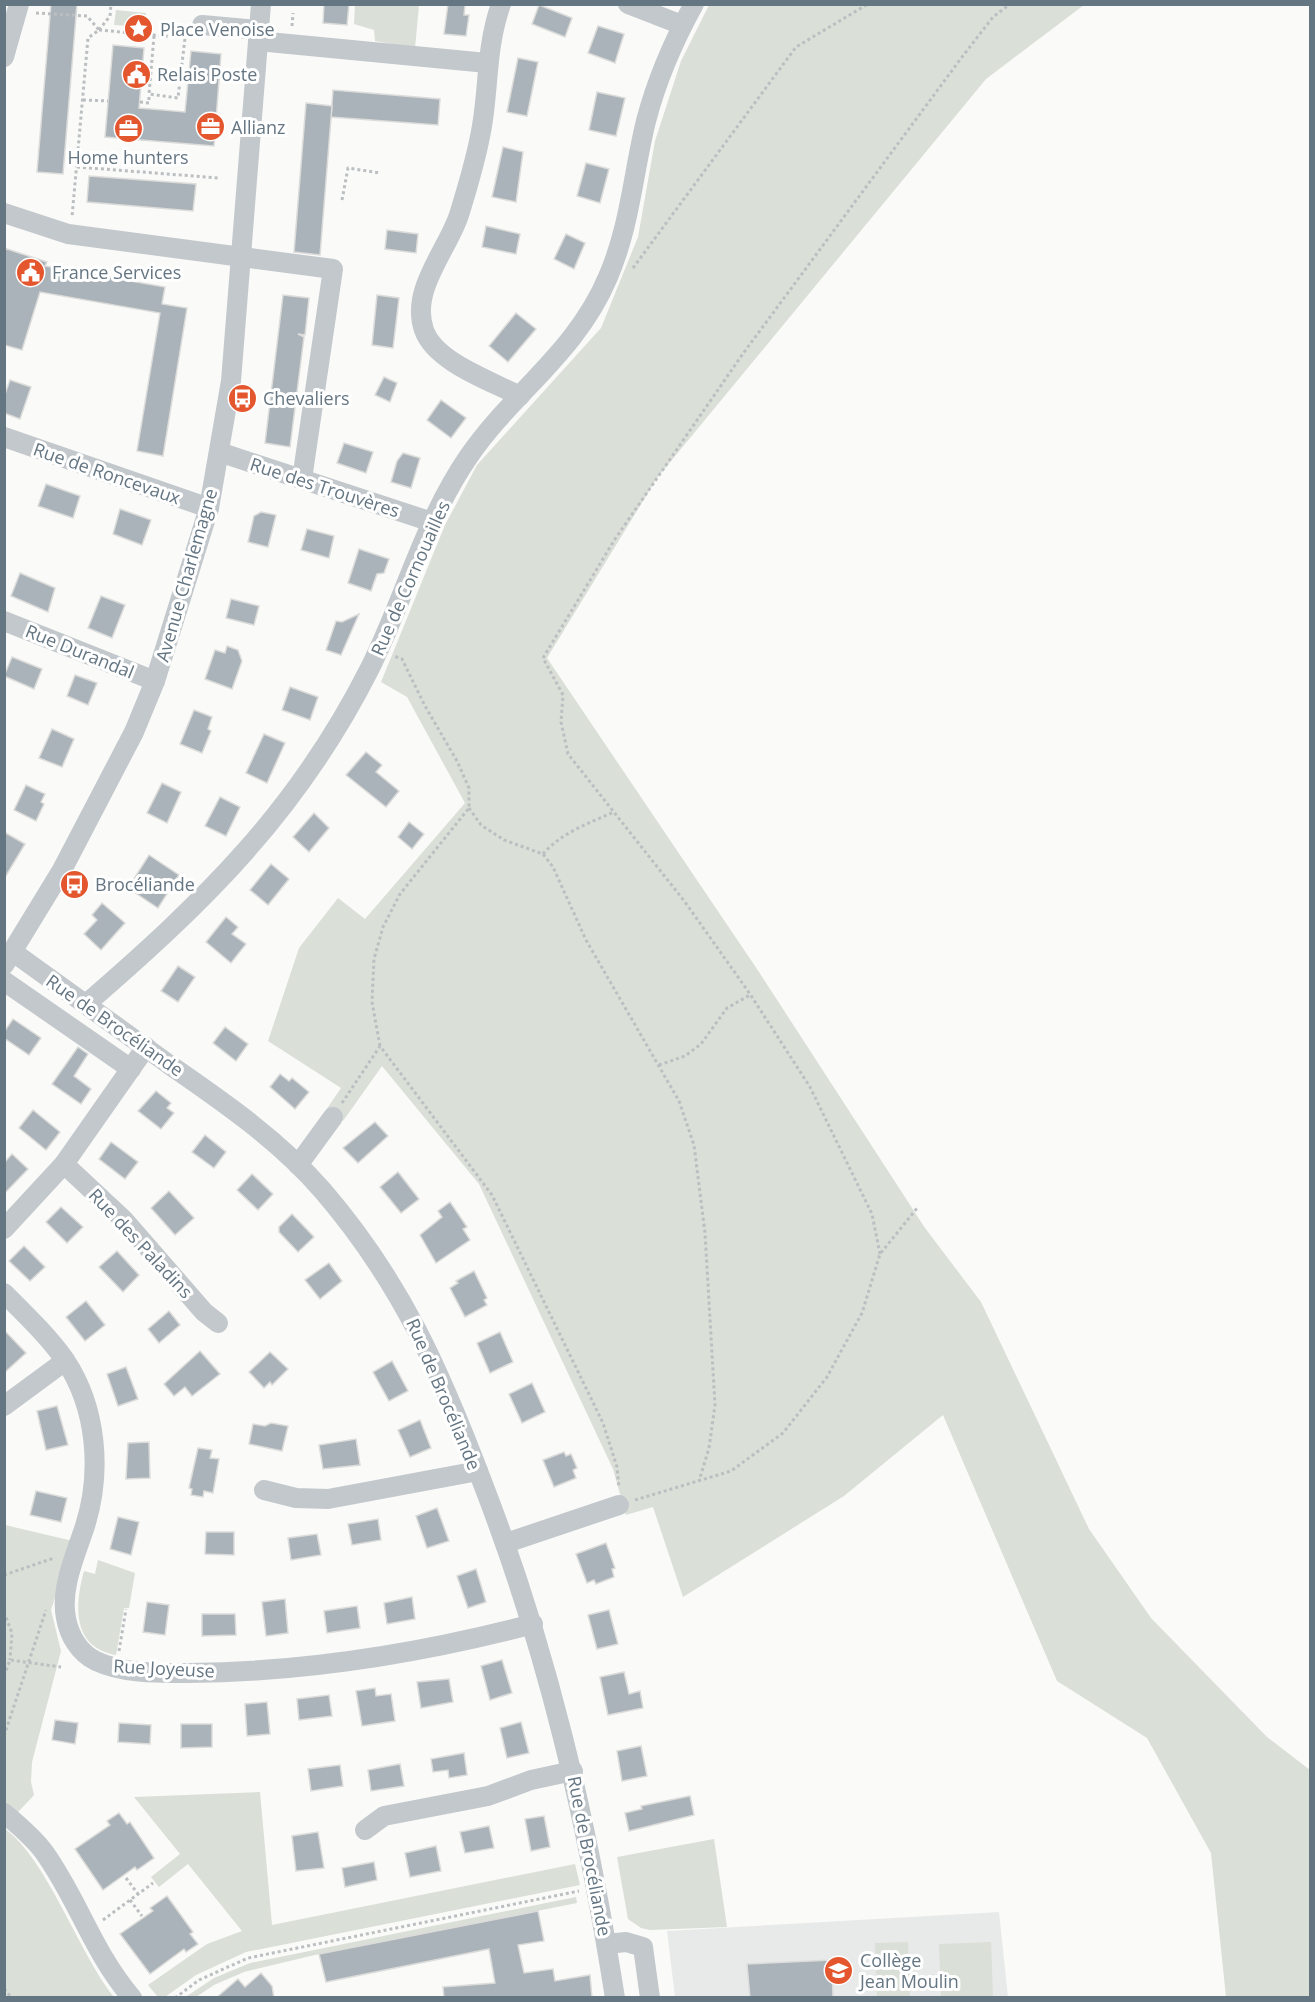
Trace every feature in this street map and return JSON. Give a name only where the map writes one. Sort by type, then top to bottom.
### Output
[{"type":"street","name":"Avenue Charlemagne","points":[[9,958],[62,870],[134,732],[155,681],[209,508],[231,381],[243,258],[261,4]]},
{"type":"street","points":[[501,4],[487,63],[482,125],[475,162],[458,218],[426,286],[420,306],[424,329],[431,344],[448,359],[520,396]]},
{"type":"street","points":[[628,4],[682,25]]},
{"type":"street","name":"Rue de Cornouailles","points":[[86,1004],[170,930],[247,853],[294,795],[333,737],[379,647],[432,522],[469,456],[520,396],[555,361],[584,324],[607,279],[625,232],[645,123],[657,83],[682,25],[694,4]]},
{"type":"street","points":[[4,57],[24,8]]},
{"type":"street","points":[[198,32],[259,36],[487,63]]},
{"type":"street","points":[[4,213],[68,234],[333,269],[302,479]]},
{"type":"street","name":"Rue de Roncevaux","points":[[4,437],[209,508]]},
{"type":"street","name":"Rue des Trouvères","points":[[219,452],[432,522]]},
{"type":"street","name":"Rue Durandal","points":[[4,621],[155,681]]},
{"type":"street","name":"Rue de Brocéliande","points":[[9,958],[86,1004],[248,1120],[298,1165],[341,1214],[395,1287],[442,1378],[506,1543],[533,1624],[573,1771],[607,1944],[615,1998]]},
{"type":"street","points":[[4,981],[132,1069]]},
{"type":"street","points":[[4,1229],[64,1164],[146,1047]]},
{"type":"street","points":[[298,1165],[333,1117]]},
{"type":"street","name":"Rue des Paladins","points":[[64,1164],[124,1220],[204,1312],[218,1323]]},
{"type":"street","name":"Rue Joyeuse","points":[[4,1293],[65,1361],[75,1380],[89,1421],[95,1474],[89,1512],[73,1563],[64,1606],[74,1641],[93,1660],[107,1666],[171,1672],[279,1669],[411,1651],[533,1624]]},
{"type":"street","points":[[4,1406],[65,1361]]},
{"type":"street","points":[[264,1490],[296,1498],[328,1499],[478,1471]]},
{"type":"street","points":[[506,1543],[620,1505]]},
{"type":"street","points":[[365,1830],[384,1816],[488,1796],[531,1780],[573,1771]]},
{"type":"street","points":[[4,1813],[43,1850],[58,1873],[105,1964],[132,1998]]},
{"type":"street","points":[[607,1944],[626,1942],[643,1947],[650,1998]]},
{"type":"path","points":[[72,220],[88,38],[99,30],[110,16],[111,4]]},
{"type":"path","points":[[630,271],[796,47],[868,4]]},
{"type":"path","points":[[880,1254],[872,1214],[810,1087],[750,994],[685,902],[568,754],[561,722],[563,695],[543,658],[615,539],[742,355],[958,61],[993,17],[1010,4]]},
{"type":"path","points":[[24,8],[87,16],[99,30],[185,38],[198,32]]},
{"type":"path","points":[[140,102],[149,103],[154,36]]},
{"type":"path","points":[[149,94],[178,98],[185,38]]},
{"type":"path","points":[[83,100],[108,100]]},
{"type":"path","points":[[77,167],[219,178]]},
{"type":"path","points":[[342,200],[348,168],[380,173]]},
{"type":"path","points":[[379,647],[402,659],[425,706],[457,760],[469,788],[469,808],[481,825],[504,840],[543,854],[553,867],[586,940],[679,1101],[694,1145],[705,1233],[715,1405],[710,1448],[699,1481]]},
{"type":"path","points":[[469,808],[400,894],[383,927],[374,959],[372,1002],[380,1046],[492,1195],[603,1424],[617,1467],[620,1505],[731,1471],[783,1433],[827,1377],[862,1313],[880,1254],[918,1207]]},
{"type":"path","points":[[543,854],[553,843],[588,823],[614,812]]},
{"type":"path","points":[[659,1065],[685,1056],[701,1044],[727,1008],[750,994]]},
{"type":"path","points":[[333,1117],[380,1046]]},
{"type":"path","points":[[4,1575],[56,1557]]},
{"type":"path","points":[[4,1736],[46,1608]]},
{"type":"path","points":[[118,1659],[126,1609]]},
{"type":"path","points":[[4,1612],[12,1634],[10,1660],[4,1676]]},
{"type":"path","points":[[10,1660],[61,1667]]},
{"type":"path","points":[[126,1878],[138,1894]]},
{"type":"path","points":[[99,1923],[153,1883]]},
{"type":"path","points":[[175,1998],[198,1980],[248,1958],[577,1891]]},
{"type":"path","points":[[130,1900],[142,1916]]},
{"type":"path","points":[[4,1989],[12,1998]]},
{"type":"shaded area","points":[[355,5],[419,5],[415,48],[375,41],[374,30],[354,24]]},
{"type":"shaded area","points":[[709,5],[1084,5],[986,79],[657,478],[547,658],[759,972],[925,1228],[981,1302],[1089,1529],[1151,1618],[1267,1737],[1310,1770],[1310,1997],[1226,1997],[1211,1853],[1147,1738],[1057,1681],[943,1415],[844,1496],[683,1597],[653,1507],[626,1515],[613,1469],[479,1184],[382,1066],[343,1121],[326,1110],[341,1088],[268,1041],[299,948],[338,898],[365,919],[465,803],[407,697],[381,682],[445,525],[477,465],[601,328],[638,237],[655,141],[681,61]]},
{"type":"shaded area","points":[[116,10],[146,13],[145,27],[114,25]]},
{"type":"shaded area","points":[[5,1525],[73,1541],[51,1610],[61,1651],[32,1762],[31,1782],[34,1795],[5,1826]]},
{"type":"shaded area","points":[[98,1560],[135,1573],[129,1608],[124,1608],[116,1655],[101,1650],[91,1643],[84,1634],[80,1622],[79,1597],[84,1571],[95,1574]]},
{"type":"shaded area","points":[[260,1792],[272,1925],[575,1864],[580,1885],[246,1952],[196,1975],[165,1997],[158,1997],[148,1985],[207,1944],[242,1931],[188,1864],[159,1887],[151,1877],[180,1854],[134,1797]]},
{"type":"shaded area","points":[[4,1828],[35,1862],[114,1997],[5,1997]]},
{"type":"shaded area","points":[[714,1839],[727,1927],[650,1930],[641,1928],[628,1919],[617,1857]]},
{"type":"shaded area","points":[[576,1897],[577,1903],[319,1954],[244,1972],[214,1985],[196,1997],[184,1998],[214,1978],[250,1963]]},
{"type":"shaded area","name":"Collège Jean Moulin","points":[[999,1912],[1008,1997],[675,1997],[667,1931]]},
{"type":"shaded area","points":[[908,1942],[910,1997],[877,1997],[875,1943]]},
{"type":"shaded area","points":[[991,1942],[993,1997],[941,1997],[939,1944]]},
{"type":"building","points":[[51,4],[77,4],[63,174],[37,172]]},
{"type":"building","points":[[324,4],[349,4],[347,25],[323,23]]},
{"type":"building","points":[[448,4],[465,5],[464,15],[469,15],[466,36],[444,34]]},
{"type":"building","points":[[539,5],[572,18],[565,37],[532,24]]},
{"type":"building","points":[[598,26],[624,34],[615,63],[588,53]]},
{"type":"building","points":[[113,45],[144,48],[139,108],[185,112],[191,51],[221,54],[214,146],[105,137]]},
{"type":"building","points":[[518,58],[538,62],[527,116],[507,112]]},
{"type":"building","points":[[333,90],[440,99],[438,125],[331,117]]},
{"type":"building","points":[[597,92],[625,98],[616,136],[589,130]]},
{"type":"building","points":[[306,103],[332,106],[320,255],[294,252]]},
{"type":"building","points":[[503,147],[523,152],[516,202],[492,197]]},
{"type":"building","points":[[586,163],[609,169],[600,203],[577,196]]},
{"type":"building","points":[[89,176],[196,184],[193,211],[87,202]]},
{"type":"building","points":[[486,226],[520,234],[516,254],[482,247]]},
{"type":"building","points":[[387,230],[418,234],[416,253],[385,249]]},
{"type":"building","points":[[566,234],[585,243],[574,269],[554,259]]},
{"type":"building","points":[[4,248],[47,262],[45,266],[165,287],[162,304],[187,308],[163,456],[137,451],[160,313],[40,292],[22,350],[4,345]]},
{"type":"building","points":[[283,295],[309,298],[305,335],[298,334],[304,337],[290,447],[265,443]]},
{"type":"building","points":[[377,295],[399,298],[393,348],[372,345]]},
{"type":"building","points":[[516,313],[536,329],[508,362],[489,346]]},
{"type":"building","points":[[384,377],[397,383],[390,402],[375,395]]},
{"type":"building","points":[[10,380],[31,387],[20,419],[4,413],[4,397]]},
{"type":"building","points":[[441,400],[466,418],[451,438],[427,420]]},
{"type":"building","points":[[344,443],[373,452],[366,473],[337,463]]},
{"type":"building","points":[[403,453],[420,458],[411,488],[391,482],[397,461]]},
{"type":"building","points":[[46,484],[80,496],[73,518],[38,506]]},
{"type":"building","points":[[120,509],[151,520],[142,545],[113,534]]},
{"type":"building","points":[[261,512],[276,515],[268,547],[248,542],[254,516]]},
{"type":"building","points":[[307,529],[334,536],[329,558],[301,550]]},
{"type":"building","points":[[359,549],[389,559],[384,573],[377,574],[371,591],[348,583]]},
{"type":"building","points":[[20,573],[55,588],[48,612],[11,596]]},
{"type":"building","points":[[101,596],[125,605],[112,638],[88,628]]},
{"type":"building","points":[[231,599],[259,606],[254,625],[226,618]]},
{"type":"building","points":[[359,614],[341,655],[326,650],[336,621],[342,622]]},
{"type":"building","points":[[227,646],[238,650],[242,661],[232,689],[205,679],[215,650],[225,653]]},
{"type":"building","points":[[12,657],[42,669],[34,689],[4,676]]},
{"type":"building","points":[[75,675],[97,683],[88,705],[67,696]]},
{"type":"building","points":[[290,687],[318,697],[310,720],[282,710]]},
{"type":"building","points":[[194,710],[212,717],[208,729],[211,731],[202,753],[180,744]]},
{"type":"building","points":[[52,729],[74,739],[62,767],[39,758]]},
{"type":"building","points":[[264,734],[285,743],[267,783],[246,773]]},
{"type":"building","points":[[366,752],[382,765],[376,772],[399,791],[386,807],[346,775]]},
{"type":"building","points":[[162,783],[181,792],[167,823],[147,813]]},
{"type":"building","points":[[26,785],[45,794],[41,802],[44,804],[36,821],[14,810]]},
{"type":"building","points":[[220,797],[240,807],[226,836],[205,826]]},
{"type":"building","points":[[314,813],[329,828],[309,852],[293,837]]},
{"type":"building","points":[[409,822],[424,834],[412,849],[398,837]]},
{"type":"building","points":[[4,832],[25,844],[4,879]]},
{"type":"building","points":[[149,855],[179,875],[158,908],[128,888]]},
{"type":"building","points":[[271,864],[289,879],[268,905],[250,890]]},
{"type":"building","points":[[102,903],[125,923],[101,950],[84,934],[97,920],[92,915]]},
{"type":"building","points":[[226,917],[238,927],[232,934],[246,944],[231,963],[206,942]]},
{"type":"building","points":[[178,966],[195,977],[178,1002],[161,991]]},
{"type":"building","points":[[13,1019],[41,1038],[29,1055],[4,1038],[4,1032]]},
{"type":"building","points":[[225,1027],[248,1044],[236,1061],[213,1043]]},
{"type":"building","points":[[78,1047],[88,1054],[74,1076],[91,1089],[81,1104],[52,1084]]},
{"type":"building","points":[[280,1074],[289,1081],[292,1078],[309,1092],[295,1109],[270,1087]]},
{"type":"building","points":[[156,1091],[171,1103],[167,1108],[174,1113],[161,1129],[138,1111]]},
{"type":"building","points":[[33,1110],[60,1132],[46,1150],[19,1128]]},
{"type":"building","points":[[375,1122],[388,1136],[358,1163],[343,1148]]},
{"type":"building","points":[[205,1135],[226,1152],[214,1168],[192,1152]]},
{"type":"building","points":[[111,1142],[138,1162],[125,1179],[99,1159]]},
{"type":"building","points":[[12,1154],[28,1169],[4,1194],[4,1163]]},
{"type":"building","points":[[398,1172],[419,1199],[401,1213],[380,1187]]},
{"type":"building","points":[[252,1174],[273,1194],[258,1210],[237,1190]]},
{"type":"building","points":[[169,1191],[194,1218],[175,1235],[151,1208]]},
{"type":"building","points":[[450,1202],[467,1227],[463,1229],[470,1240],[436,1263],[420,1235],[442,1217],[438,1211]]},
{"type":"building","points":[[61,1207],[83,1227],[67,1243],[46,1222]]},
{"type":"building","points":[[292,1214],[314,1237],[298,1252],[279,1232],[279,1227]]},
{"type":"building","points":[[24,1246],[45,1267],[30,1281],[9,1261]]},
{"type":"building","points":[[117,1251],[139,1275],[123,1292],[99,1267]]},
{"type":"building","points":[[329,1263],[342,1281],[320,1299],[305,1280]]},
{"type":"building","points":[[474,1271],[487,1298],[484,1300],[487,1305],[465,1317],[450,1288],[458,1283],[456,1281]]},
{"type":"building","points":[[86,1301],[105,1325],[85,1341],[66,1317]]},
{"type":"building","points":[[169,1311],[180,1325],[159,1343],[148,1329]]},
{"type":"building","points":[[4,1330],[26,1353],[4,1373]]},
{"type":"building","points":[[500,1332],[513,1362],[490,1373],[477,1343]]},
{"type":"building","points":[[200,1351],[220,1374],[192,1396],[185,1387],[174,1396],[164,1384]]},
{"type":"building","points":[[270,1352],[288,1369],[272,1385],[270,1382],[264,1388],[249,1372]]},
{"type":"building","points":[[392,1361],[408,1391],[389,1401],[373,1372]]},
{"type":"building","points":[[126,1367],[138,1399],[118,1406],[107,1374]]},
{"type":"building","points":[[532,1383],[545,1412],[522,1423],[509,1394]]},
{"type":"building","points":[[57,1406],[68,1445],[46,1450],[37,1411]]},
{"type":"building","points":[[420,1420],[431,1448],[410,1457],[398,1430]]},
{"type":"building","points":[[271,1423],[288,1426],[282,1451],[249,1444],[253,1424],[265,1426]]},
{"type":"building","points":[[356,1439],[360,1465],[323,1469],[319,1445]]},
{"type":"building","points":[[149,1442],[150,1478],[126,1479],[128,1443]]},
{"type":"building","points":[[198,1448],[212,1450],[210,1458],[219,1459],[213,1493],[204,1491],[203,1497],[191,1495],[192,1489],[189,1488]]},
{"type":"building","points":[[564,1452],[566,1456],[571,1454],[577,1468],[573,1470],[576,1478],[554,1487],[543,1460]]},
{"type":"building","points":[[36,1491],[67,1498],[61,1522],[30,1515]]},
{"type":"building","points":[[437,1508],[449,1541],[427,1548],[416,1516]]},
{"type":"building","points":[[118,1517],[139,1522],[131,1555],[110,1549]]},
{"type":"building","points":[[378,1519],[381,1540],[352,1545],[348,1524]]},
{"type":"building","points":[[206,1532],[234,1532],[234,1555],[205,1554]]},
{"type":"building","points":[[317,1534],[321,1555],[291,1560],[288,1538]]},
{"type":"building","points":[[606,1543],[615,1568],[612,1569],[614,1577],[596,1584],[594,1580],[587,1583],[576,1554]]},
{"type":"building","points":[[476,1569],[486,1602],[468,1608],[457,1576]]},
{"type":"building","points":[[412,1597],[415,1619],[387,1624],[384,1603]]},
{"type":"building","points":[[285,1599],[288,1633],[266,1636],[262,1602]]},
{"type":"building","points":[[147,1602],[169,1605],[165,1635],[143,1632]]},
{"type":"building","points":[[357,1606],[360,1628],[327,1633],[324,1611]]},
{"type":"building","points":[[609,1610],[618,1644],[597,1649],[588,1615]]},
{"type":"building","points":[[202,1614],[235,1614],[236,1635],[202,1636]]},
{"type":"building","points":[[502,1660],[512,1693],[490,1700],[481,1666]]},
{"type":"building","points":[[624,1672],[629,1694],[640,1691],[643,1708],[608,1715],[600,1677]]},
{"type":"building","points":[[449,1679],[453,1702],[421,1708],[417,1682]]},
{"type":"building","points":[[375,1688],[376,1696],[391,1694],[395,1721],[362,1726],[356,1691]]},
{"type":"building","points":[[329,1695],[332,1716],[299,1720],[297,1699]]},
{"type":"building","points":[[267,1702],[270,1734],[247,1736],[245,1704]]},
{"type":"building","points":[[55,1720],[78,1723],[75,1744],[52,1740]]},
{"type":"building","points":[[521,1722],[529,1753],[507,1758],[500,1728]]},
{"type":"building","points":[[119,1723],[151,1725],[150,1744],[118,1742]]},
{"type":"building","points":[[181,1724],[212,1724],[212,1747],[181,1748]]},
{"type":"building","points":[[641,1746],[647,1776],[622,1781],[617,1751]]},
{"type":"building","points":[[464,1753],[467,1775],[449,1778],[448,1770],[433,1772],[431,1759]]},
{"type":"building","points":[[400,1764],[404,1786],[371,1791],[368,1770]]},
{"type":"building","points":[[340,1765],[343,1786],[311,1791],[308,1769]]},
{"type":"building","points":[[690,1796],[694,1815],[629,1831],[625,1813],[642,1809],[641,1806]]},
{"type":"building","points":[[119,1813],[127,1824],[130,1822],[154,1858],[137,1870],[135,1867],[103,1890],[75,1849],[110,1825],[107,1821]]},
{"type":"building","points":[[544,1816],[550,1847],[531,1851],[525,1819]]},
{"type":"building","points":[[489,1826],[494,1848],[465,1853],[460,1832]]},
{"type":"building","points":[[318,1832],[324,1868],[296,1871],[292,1836]]},
{"type":"building","points":[[436,1846],[441,1871],[410,1877],[405,1853]]},
{"type":"building","points":[[374,1862],[377,1880],[345,1887],[342,1868]]},
{"type":"building","points":[[167,1896],[193,1932],[190,1934],[198,1944],[186,1952],[184,1949],[150,1974],[120,1934],[153,1911],[150,1908]]},
{"type":"building","points":[[538,1911],[544,1941],[518,1945],[524,1973],[553,1969],[555,1981],[590,1975],[592,1998],[444,1998],[443,1987],[495,1983],[489,1949],[326,1982],[319,1954]]},
{"type":"building","points":[[832,1960],[833,1998],[750,1998],[747,1964]]},
{"type":"building","points":[[261,1973],[272,1986],[274,1998],[216,1998],[238,1979],[245,1987]]},
{"type":"place","name":"Place Venoise","points":[[139,29]]},
{"type":"place","name":"Relais Poste","points":[[136,74]]},
{"type":"place","name":"Allianz","points":[[210,127]]},
{"type":"place","name":"Home hunters","points":[[128,128]]},
{"type":"place","name":"France Services","points":[[31,272]]},
{"type":"place","name":"Chevaliers","points":[[242,398]]},
{"type":"place","name":"Brocéliande","points":[[74,884]]},
{"type":"place","name":"Collège Jean Moulin","points":[[839,1970]]}]
